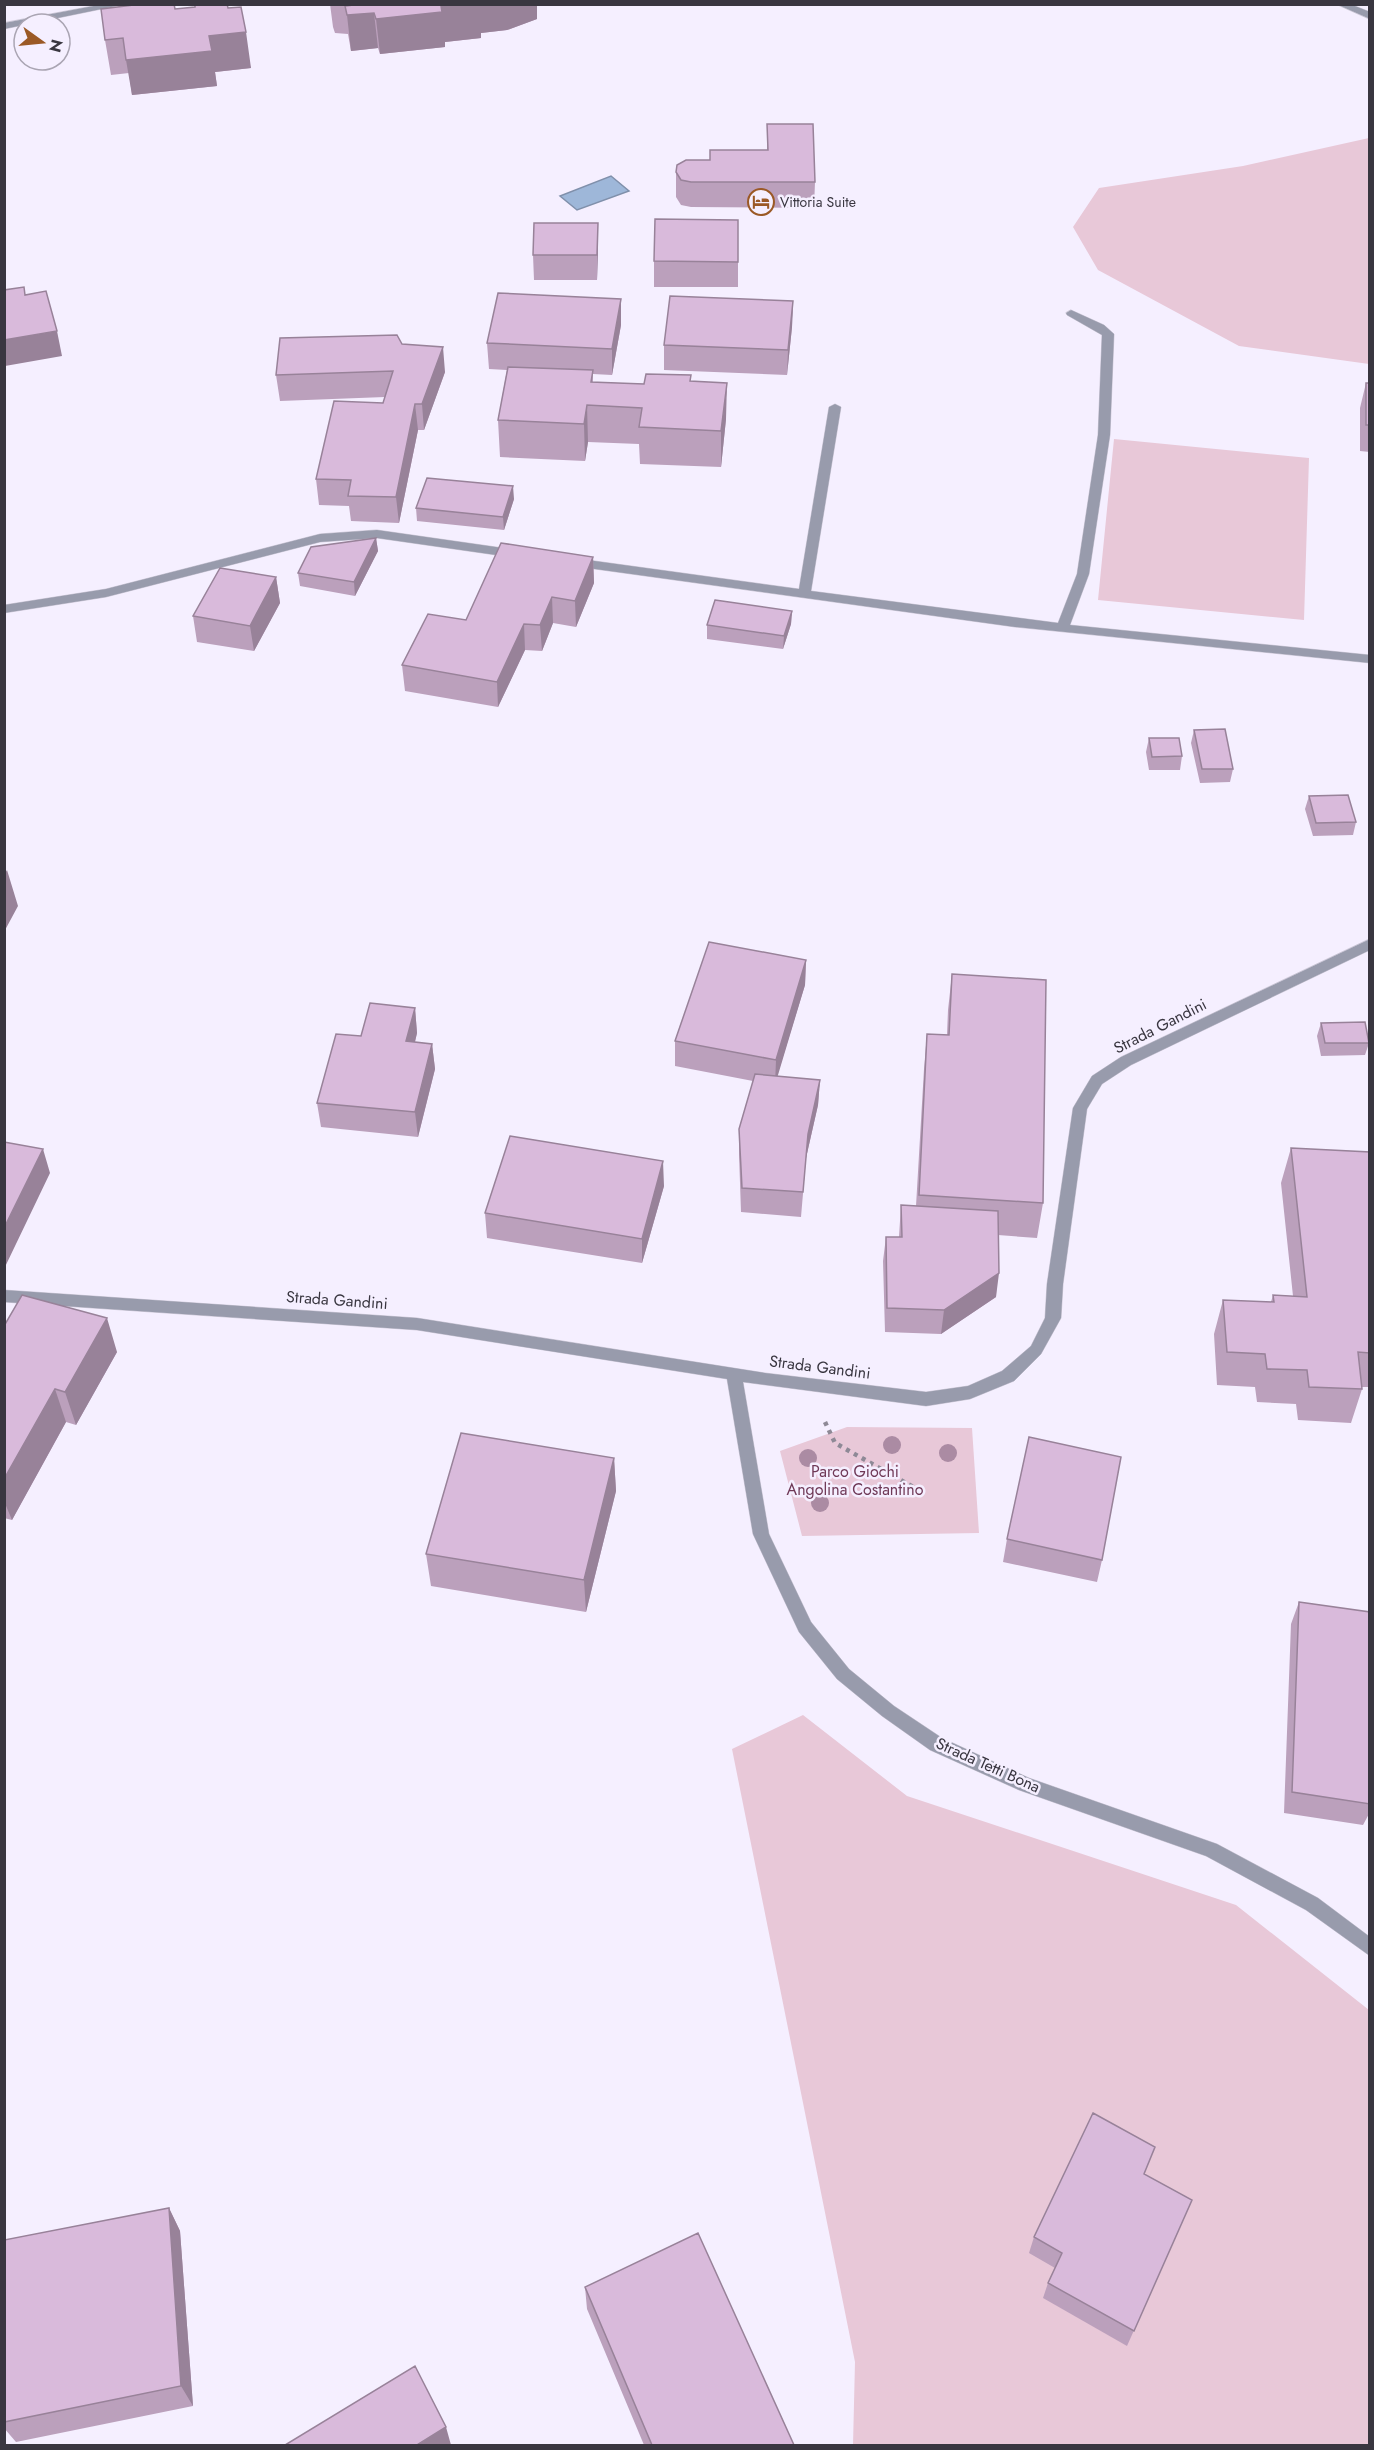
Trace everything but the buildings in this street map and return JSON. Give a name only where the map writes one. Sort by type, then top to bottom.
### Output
[{"type":"street","points":[[4,26],[122,4]]},
{"type":"street","points":[[1341,4],[1370,16]]},
{"type":"street","points":[[1062,628],[1083,574],[1104,435],[1108,334],[1101,327],[1071,313]]},
{"type":"street","points":[[805,593],[835,406]]},
{"type":"street","points":[[4,609],[106,593],[320,538],[377,534],[525,555]]},
{"type":"street","points":[[560,560],[1062,628],[1370,659]]},
{"type":"street","name":"Strada Gandini","points":[[4,1296],[417,1324],[734,1375],[926,1399],[970,1392],[1008,1376],[1036,1350],[1053,1318],[1055,1284],[1080,1108],[1097,1080],[1126,1061],[1370,944]]},
{"type":"street","name":"Strada Tetti Bona","points":[[734,1375],[761,1534],[805,1627],[843,1674],[888,1711],[936,1744],[1025,1784],[1211,1850],[1312,1904],[1370,1948]]},
{"type":"path","points":[[806,1384],[835,1443],[915,1488]]},
{"type":"green space","points":[[1369,138],[1369,364],[1239,346],[1098,270],[1073,227],[1099,188],[1243,166]]},
{"type":"green space","points":[[1114,439],[1309,458],[1304,620],[1098,600]]},
{"type":"green space","name":"Parco Giochi Angolina Costantino","points":[[847,1427],[972,1428],[979,1533],[802,1536],[780,1451]]},
{"type":"green space","points":[[803,1715],[907,1796],[1236,1905],[1369,2010],[1369,2445],[853,2445],[855,2362],[732,1749]]},
{"type":"water","points":[[611,176],[629,191],[577,210],[560,196]]},
{"type":"place","name":"Vittoria Suite","points":[[761,202]]}]
